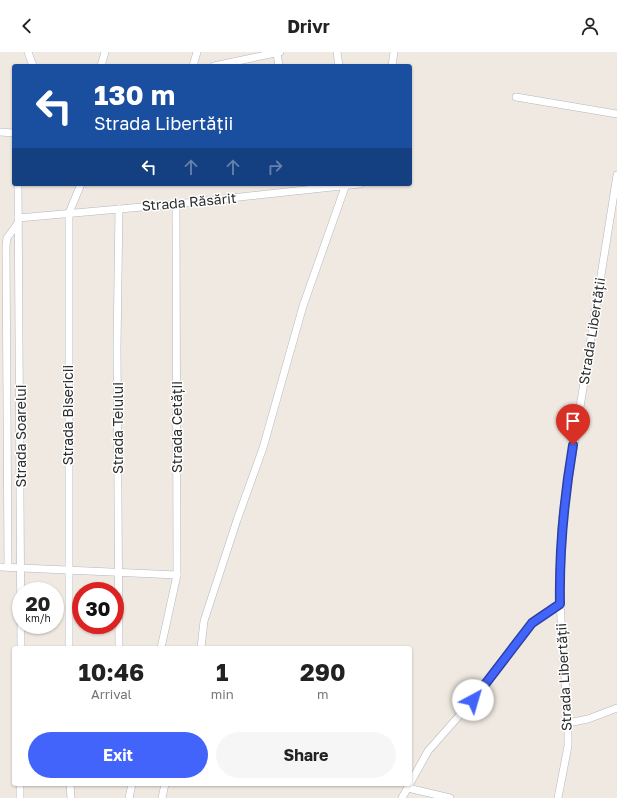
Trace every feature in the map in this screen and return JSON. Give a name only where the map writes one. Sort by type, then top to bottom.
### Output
[{"type":"street","points":[[28,52],[31,64]]},
{"type":"street","points":[[102,64],[105,52]]},
{"type":"street","points":[[194,64],[197,52]]},
{"type":"street","points":[[337,52],[339,64]]},
{"type":"street","points":[[392,64],[394,52]]},
{"type":"street","points":[[224,64],[279,53],[279,64]]},
{"type":"street","points":[[516,97],[617,114]]},
{"type":"street","points":[[0,132],[12,133]]},
{"type":"street","name":"Strada Libertății","points":[[558,798],[568,746],[568,723],[560,604],[560,538],[564,499],[617,175]]},
{"type":"street","name":"Strada Soarelui","points":[[18,186],[21,445],[21,646]]},
{"type":"street","name":"Strada Bisericii","points":[[69,646],[69,213],[79,186]]},
{"type":"street","name":"Strada Răsărit","points":[[18,220],[69,213],[176,204],[350,186]]},
{"type":"street","points":[[200,646],[204,621],[237,520],[263,448],[303,306],[345,187]]},
{"type":"street","name":"Strada Cetății","points":[[161,646],[177,575],[176,204]]},
{"type":"street","name":"Strada Teiului","points":[[119,209],[117,347],[119,646]]},
{"type":"street","name":"Strada Soarelui","points":[[8,567],[6,246],[7,238],[18,220]]},
{"type":"street","points":[[7,445],[21,445]]},
{"type":"street","points":[[0,567],[177,575]]},
{"type":"street","points":[[412,780],[421,762],[432,746],[481,691],[526,630],[539,617],[560,604]]},
{"type":"street","points":[[568,723],[588,719],[617,708]]},
{"type":"street","points":[[20,786],[20,798]]},
{"type":"street","points":[[70,786],[71,798]]},
{"type":"street","points":[[129,798],[132,786]]},
{"type":"street","points":[[162,798],[165,786]]},
{"type":"street","points":[[402,798],[408,788],[450,798]]},
{"type":"route","points":[[473,700],[532,623],[560,604],[560,538],[564,499],[573,445]]}]
